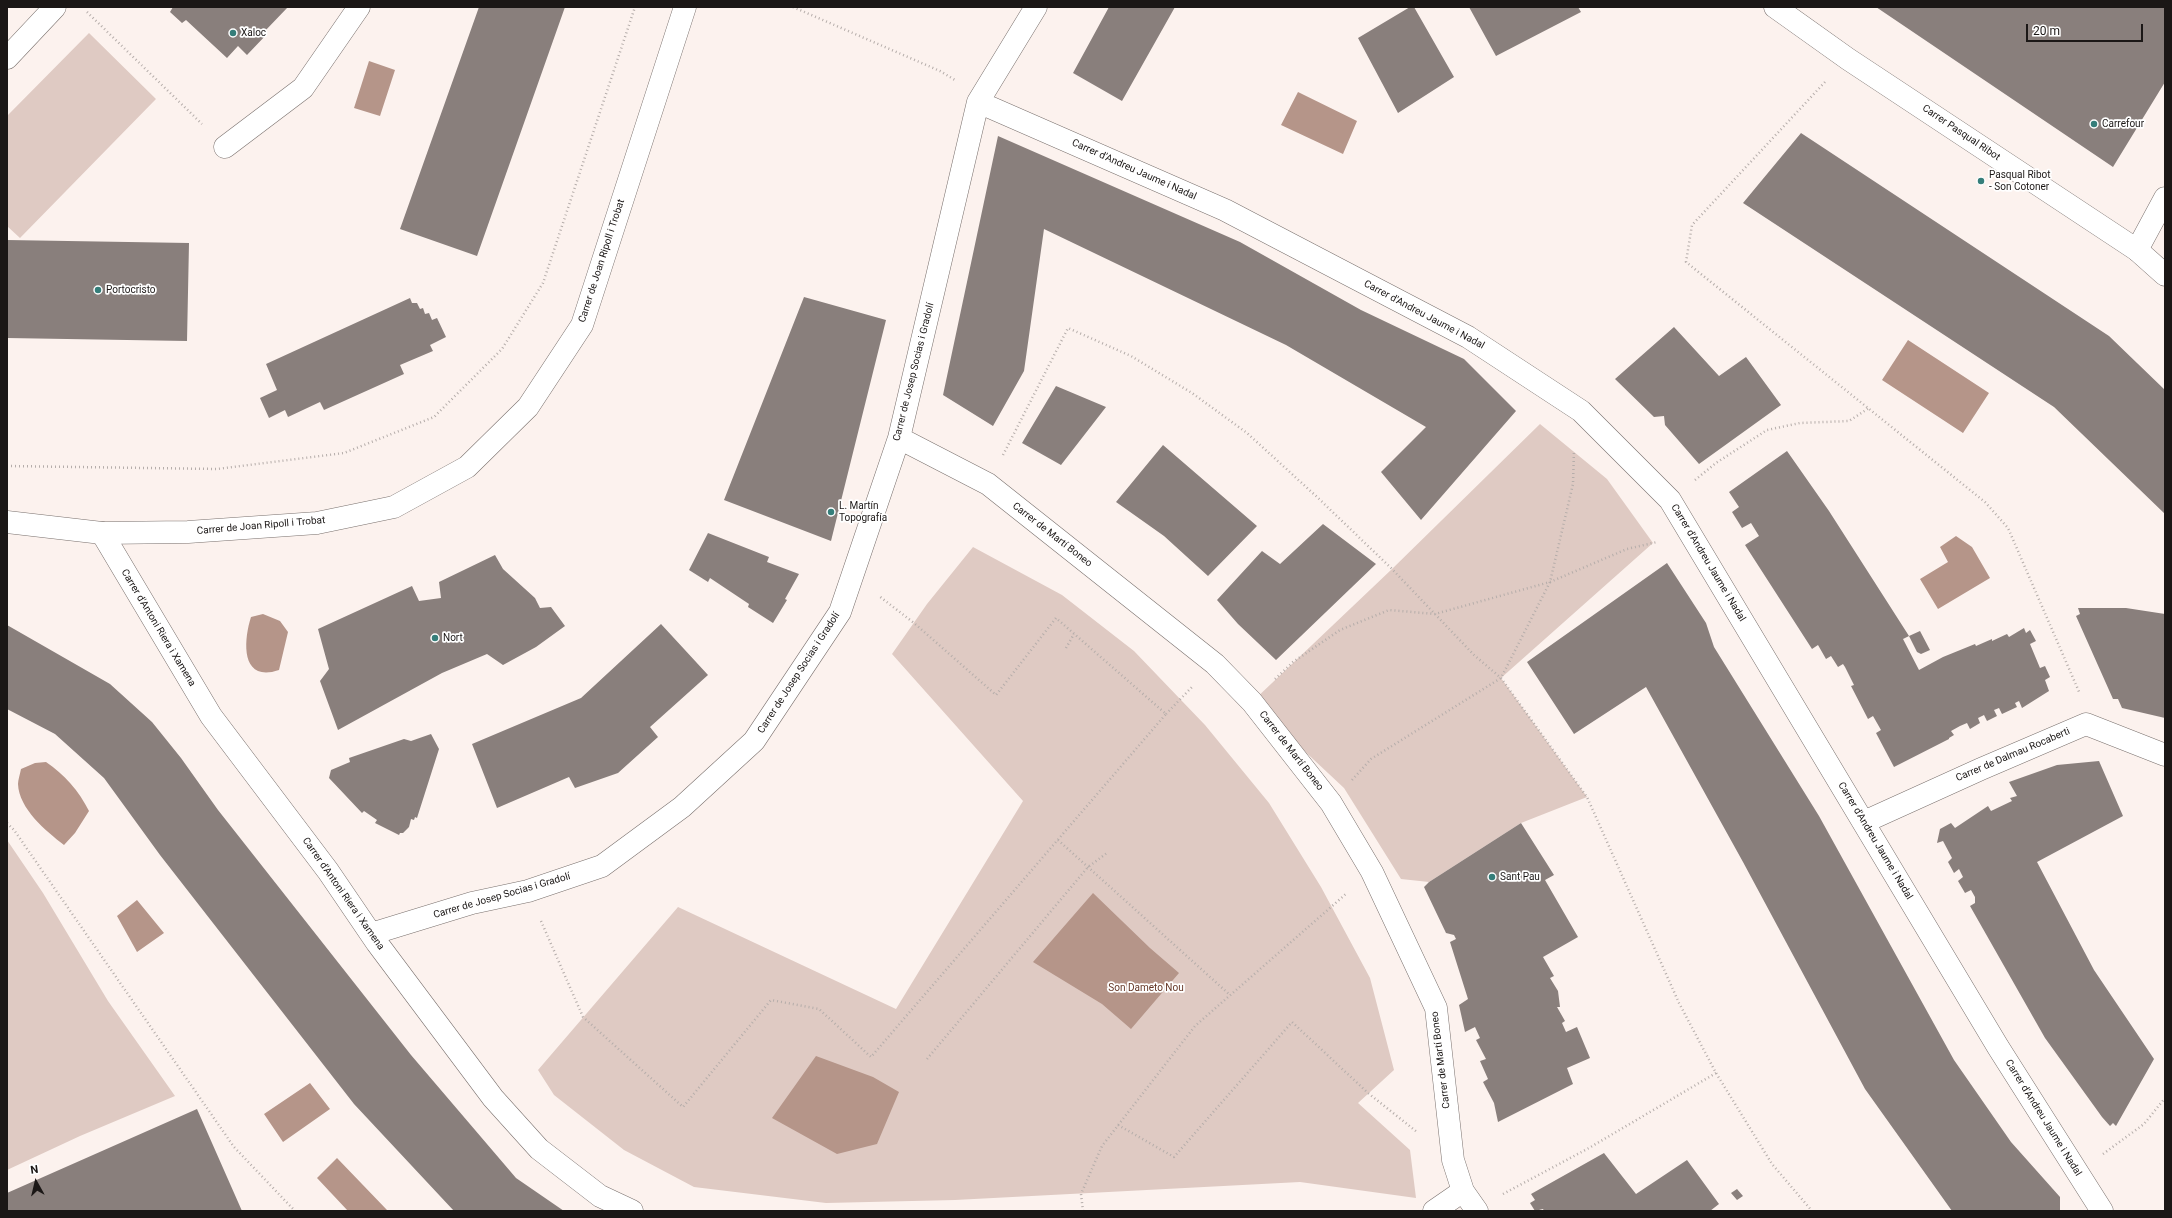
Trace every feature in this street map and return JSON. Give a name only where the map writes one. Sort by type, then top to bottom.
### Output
[{"type":"street","points":[[7,58],[55,7]]},
{"type":"street","points":[[224,147],[303,88],[359,7]]},
{"type":"street","name":"Carrer de Joan Ripoll i Trobat","points":[[7,522],[102,533],[188,532],[318,523],[394,507],[467,467],[528,406],[582,325],[685,7]]},
{"type":"street","name":"Carrer de Josep Socias i Gradolí","points":[[371,934],[472,903],[528,891],[602,866],[682,807],[754,742],[840,612],[899,438],[978,102],[1036,7]]},
{"type":"street","name":"Carrer Pasqual Ribot","points":[[1776,7],[1848,59],[2137,250],[2165,275]]},
{"type":"street","name":"Carrer d'Andreu Jaume i Nadal","points":[[978,102],[1225,210],[1468,337],[1581,411],[1670,500],[1998,1047],[2102,1211]]},
{"type":"street","points":[[2137,250],[2165,198]]},
{"type":"street","name":"Carrer de Martí Boneo","points":[[899,438],[988,484],[1215,664],[1252,702],[1331,803],[1372,872],[1436,1008],[1453,1160],[1472,1203]]},
{"type":"street","name":"Carrer d'Antoni Riera i Xamena","points":[[102,533],[211,716],[328,871],[371,934],[493,1098],[539,1149],[600,1196],[632,1211]]},
{"type":"street","points":[[2086,724],[2165,755]]},
{"type":"street","name":"Carrer de Dalmau Rocaberti","points":[[1864,822],[1981,768],[2086,724]]},
{"type":"street","points":[[1434,1211],[1472,1203]]},
{"type":"path","points":[[7,466],[217,469],[344,453],[434,417],[502,349],[543,283],[635,7]]},
{"type":"path","points":[[793,7],[940,71],[959,82],[978,102]]},
{"type":"path","points":[[86,10],[224,147]]},
{"type":"path","points":[[1848,59],[1692,224],[1686,262],[1985,502],[2008,528],[2078,689],[2086,724]]},
{"type":"path","points":[[988,484],[1068,328],[1131,356],[1192,393],[1247,433],[1316,496],[1392,569],[1474,655],[1500,678],[1587,797],[1679,1002],[1716,1073],[1772,1164],[1812,1211]]},
{"type":"path","points":[[1670,500],[1716,463],[1767,430],[1800,422],[1849,421],[1869,408]]},
{"type":"path","points":[[1331,803],[1371,759],[1500,678],[1550,582],[1573,484],[1573,452],[1581,411]]},
{"type":"path","points":[[1252,702],[1293,662],[1340,630],[1389,610],[1435,614],[1550,582],[1627,549],[1691,534]]},
{"type":"path","points":[[852,575],[914,623],[996,695],[1056,618],[1166,714]]},
{"type":"path","points":[[1066,648],[1074,634]]},
{"type":"path","points":[[528,891],[583,1017],[683,1107],[770,1000],[820,1009],[871,1057],[1166,714],[1215,664]]},
{"type":"path","points":[[7,823],[14,830],[234,1147],[295,1211]]},
{"type":"path","points":[[1058,840],[1230,995]]},
{"type":"path","points":[[927,1059],[1088,867],[1107,853]]},
{"type":"path","points":[[1083,1211],[1081,1194],[1102,1146],[1194,1026],[1331,905],[1372,872]]},
{"type":"path","points":[[1118,1125],[1174,1157],[1292,1022],[1368,1093],[1453,1160]]},
{"type":"path","points":[[1472,1203],[1589,1148],[1716,1073]]},
{"type":"path","points":[[2078,1173],[2144,1124],[2165,1098]]},
{"type":"green space","points":[[89,33],[156,99],[20,238],[7,226],[7,116]]},
{"type":"green space","points":[[1540,424],[1607,479],[1653,543],[1501,678],[1587,797],[1521,823],[1429,882],[1401,879],[1344,788],[1252,702],[1392,569]]},
{"type":"green space","name":"Son Dameto Nou","points":[[973,547],[1062,595],[1134,651],[1205,725],[1269,803],[1321,887],[1370,978],[1394,1070],[1358,1103],[1410,1150],[1416,1198],[1300,1182],[955,1200],[826,1203],[694,1187],[624,1150],[554,1095],[538,1070],[678,907],[896,1009],[1023,801],[892,654],[927,604]]},
{"type":"green space","points":[[7,840],[43,893],[108,1001],[175,1096],[80,1136],[7,1170]]},
{"type":"shaded area","points":[[369,61],[395,70],[380,116],[354,108]]},
{"type":"shaded area","points":[[1298,92],[1357,121],[1343,154],[1281,125]]},
{"type":"shaded area","points":[[1908,340],[1989,393],[1963,433],[1882,380]]},
{"type":"shaded area","points":[[1956,536],[1972,547],[1990,578],[1938,609],[1920,579],[1948,562],[1940,547]]},
{"type":"shaded area","points":[[263,614],[280,621],[288,632],[279,670],[267,672],[257,671],[251,666],[248,658],[246,648],[248,627],[251,617]]},
{"type":"shaded area","points":[[46,762],[59,772],[70,784],[81,797],[89,811],[75,833],[64,845],[49,833],[28,811],[20,793],[18,782],[21,769],[35,763]]},
{"type":"shaded area","points":[[1093,893],[1150,948],[1179,973],[1131,1029],[1102,1004],[1033,962]]},
{"type":"shaded area","points":[[137,900],[164,933],[137,952],[117,916]]},
{"type":"shaded area","points":[[816,1056],[873,1077],[899,1092],[877,1144],[837,1154],[772,1118]]},
{"type":"shaded area","points":[[310,1083],[330,1109],[283,1142],[264,1114]]},
{"type":"shaded area","points":[[337,1158],[387,1210],[348,1211],[317,1178]]},
{"type":"building","name":"Xaloc","points":[[173,7],[288,7],[264,32],[267,34],[247,55],[238,46],[227,58],[186,20],[182,23],[170,12]]},
{"type":"building","points":[[479,7],[565,7],[477,256],[400,229]]},
{"type":"building","points":[[1109,7],[1175,7],[1122,101],[1073,73]]},
{"type":"building","points":[[1410,7],[1414,7],[1454,77],[1398,113],[1358,38]]},
{"type":"building","points":[[1469,7],[1578,7],[1581,12],[1496,56]]},
{"type":"building","name":"Carrefour","points":[[1876,7],[2165,7],[2165,82],[2113,167]]},
{"type":"building","points":[[1801,133],[2109,336],[2165,390],[2165,514],[2054,407],[1743,203]]},
{"type":"building","points":[[998,136],[1240,242],[1361,310],[1464,359],[1516,411],[1421,520],[1381,472],[1426,427],[1286,345],[1044,229],[1024,371],[993,426],[943,395]]},
{"type":"building","name":"Portocristo","points":[[7,240],[189,243],[187,341],[7,338]]},
{"type":"building","points":[[804,297],[886,320],[831,541],[724,500]]},
{"type":"building","points":[[410,298],[412,303],[417,303],[420,309],[423,308],[425,314],[429,313],[432,320],[437,318],[446,337],[430,345],[433,351],[400,365],[404,374],[324,410],[320,402],[288,417],[285,410],[269,418],[260,398],[277,390],[266,364]]},
{"type":"building","points":[[1674,327],[1719,376],[1746,357],[1781,405],[1699,464],[1665,425],[1664,416],[1654,417],[1615,379]]},
{"type":"building","points":[[1056,386],[1106,407],[1061,465],[1022,443]]},
{"type":"building","points":[[1163,445],[1257,526],[1208,576],[1164,536],[1116,502]]},
{"type":"building","points":[[1787,451],[1829,511],[1909,636],[1903,639],[1919,670],[1943,657],[1975,644],[1976,646],[1992,639],[1992,641],[2007,634],[2009,637],[2024,628],[2026,633],[2030,630],[2036,641],[2030,644],[2040,668],[2045,666],[2050,677],[2045,680],[2049,691],[2022,708],[2019,701],[2015,703],[2017,707],[2002,714],[1999,708],[1994,710],[1997,716],[1987,721],[1984,715],[1978,718],[1980,723],[1970,729],[1967,723],[1960,726],[1951,731],[1954,735],[1949,739],[1894,767],[1876,733],[1881,730],[1873,716],[1868,719],[1851,686],[1854,685],[1845,667],[1843,664],[1838,667],[1831,656],[1826,659],[1818,645],[1812,649],[1745,545],[1759,536],[1751,523],[1742,528],[1732,512],[1739,507],[1729,492]]},
{"type":"building","points":[[1323,524],[1376,564],[1276,660],[1238,624],[1217,600],[1262,551],[1280,564]]},
{"type":"building","points":[[708,533],[769,557],[767,562],[799,574],[785,599],[787,600],[773,623],[748,607],[749,604],[710,578],[708,582],[689,570]]},
{"type":"building","name":"Nort","points":[[495,555],[503,569],[535,598],[540,608],[551,607],[565,626],[536,647],[503,665],[487,654],[442,673],[338,730],[320,681],[329,669],[318,629],[412,586],[419,601],[441,598],[439,582]]},
{"type":"building","points":[[1667,563],[1706,623],[1714,647],[1819,816],[1954,1060],[2011,1142],[2060,1197],[2060,1211],[1952,1211],[1865,1089],[1743,862],[1646,687],[1574,734],[1527,662]]},
{"type":"building","points":[[2078,608],[2126,608],[2165,614],[2165,718],[2122,708],[2118,699],[2113,699],[2076,616],[2080,614]]},
{"type":"building","points":[[661,624],[708,675],[650,727],[658,737],[618,773],[575,788],[569,777],[497,808],[472,744],[581,698]]},
{"type":"building","points":[[7,625],[110,684],[152,722],[181,758],[218,810],[411,1055],[516,1178],[564,1211],[454,1211],[354,1104],[160,855],[104,778],[55,734],[7,709]]},
{"type":"building","points":[[1920,631],[1930,650],[1921,654],[1917,652],[1909,636]]},
{"type":"building","points":[[431,734],[439,749],[417,818],[415,817],[414,820],[411,819],[409,827],[399,835],[375,823],[377,820],[364,811],[362,813],[329,778],[331,770],[350,762],[349,758],[404,739],[411,741]]},
{"type":"building","points":[[2099,761],[2123,816],[2037,862],[2094,970],[2154,1059],[2116,1126],[2113,1123],[2110,1126],[2102,1117],[2045,1038],[1970,906],[1975,903],[1975,897],[1971,890],[1965,893],[1958,881],[1963,877],[1959,869],[1954,873],[1948,862],[1952,858],[1943,841],[1937,843],[1940,829],[1951,823],[1955,828],[1988,806],[1991,811],[2012,801],[2010,798],[2017,796],[2009,782],[2057,765]]},
{"type":"building","points":[[1521,823],[1554,875],[1545,880],[1578,937],[1543,957],[1554,976],[1550,978],[1558,991],[1560,1007],[1557,1007],[1565,1021],[1562,1023],[1566,1032],[1577,1027],[1590,1058],[1567,1068],[1573,1084],[1498,1122],[1494,1103],[1483,1082],[1488,1079],[1480,1061],[1486,1059],[1476,1040],[1480,1038],[1475,1027],[1465,1032],[1459,1005],[1468,999],[1450,942],[1456,939],[1454,935],[1446,933],[1424,887],[1429,882]]},
{"type":"building","points":[[197,1109],[242,1211],[7,1211],[7,1193]]},
{"type":"building","points":[[1604,1153],[1636,1194],[1687,1160],[1719,1204],[1710,1211],[1544,1211],[1543,1209],[1535,1211],[1530,1203],[1535,1200],[1531,1194]]},
{"type":"building","points":[[1737,1189],[1743,1196],[1737,1200],[1731,1193]]},
{"type":"place","name":"Xaloc","points":[[233,33]]},
{"type":"place","name":"Carrefour","points":[[2094,124]]},
{"type":"place","name":"Pasqual Ribot - Son Cotoner","points":[[1981,181]]},
{"type":"place","name":"Portocristo","points":[[98,290]]},
{"type":"place","name":"L. Martín Topografía","points":[[831,512]]},
{"type":"place","name":"Nort","points":[[435,638]]},
{"type":"place","name":"Sant Pau","points":[[1492,877]]}]
